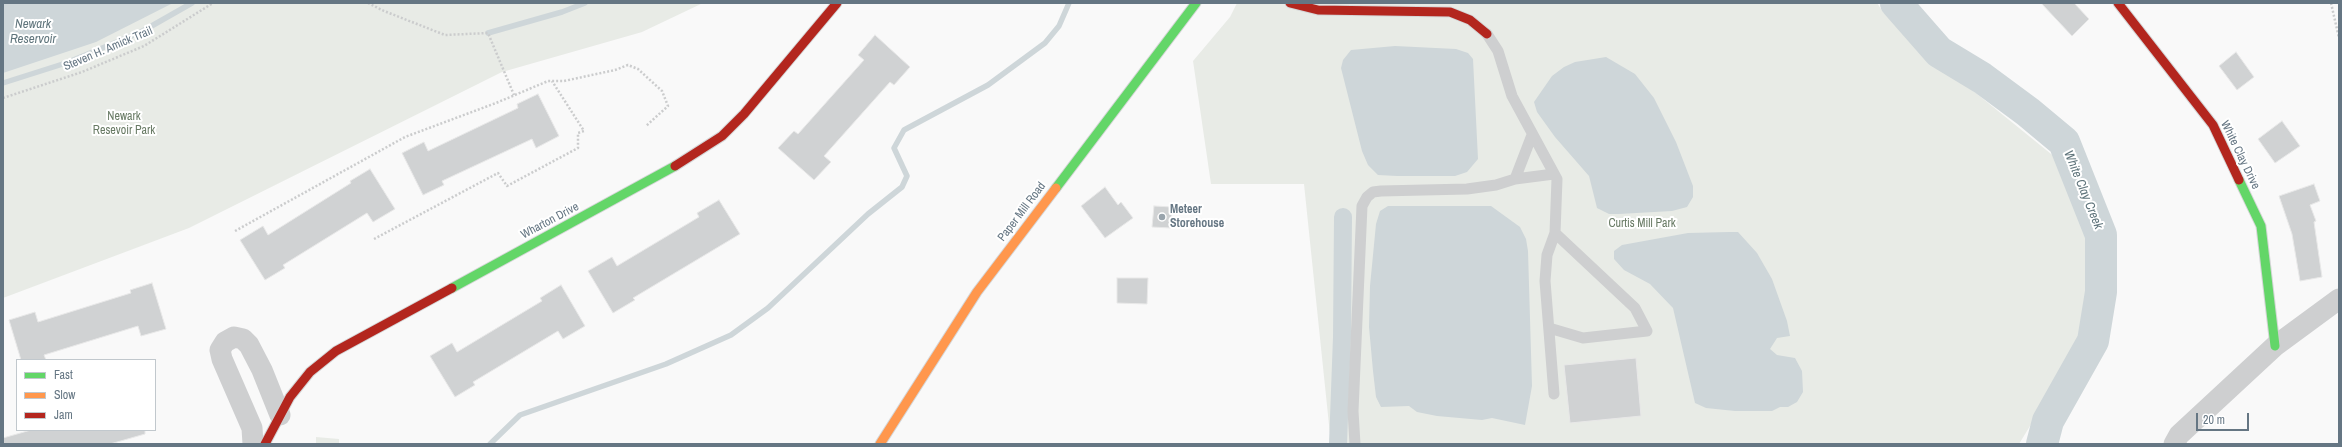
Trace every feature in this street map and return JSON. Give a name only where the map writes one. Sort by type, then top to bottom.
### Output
[{"type":"street","name":"Wharton Drive","points":[[265,444],[290,397],[310,372],[336,350],[618,199],[691,157],[722,136],[744,114],[837,3]]},
{"type":"street","name":"Paper Mill Road","points":[[880,444],[977,292],[1196,3]]},
{"type":"street","points":[[1290,3],[1318,10],[1355,12],[1412,10],[1450,12],[1470,20],[1487,34]]},
{"type":"street","name":"White Clay Drive","points":[[2118,3],[2213,125],[2261,226],[2275,346]]},
{"type":"street","points":[[2174,444],[2179,435],[2275,346],[2339,299]]},
{"type":"street","points":[[253,444],[252,428],[222,359],[220,350],[225,342],[234,337],[243,339],[250,345],[280,415]]},
{"type":"lane","points":[[1487,34],[1498,51],[1512,96],[1557,179],[1556,233],[1547,255],[1545,281],[1554,394]]},
{"type":"lane","points":[[1515,179],[1532,135]]},
{"type":"lane","points":[[1355,444],[1353,411],[1362,206],[1367,197],[1373,192],[1381,191],[1466,189],[1496,185],[1515,179],[1554,174]]},
{"type":"lane","points":[[1549,328],[1584,338],[1647,331],[1635,308],[1556,233]]},
{"type":"path","name":"Steven H. Amick Trail","points":[[3,98],[82,72],[144,46],[213,3]]},
{"type":"path","points":[[368,3],[384,12],[445,35],[488,33],[514,95]]},
{"type":"path","points":[[2331,3],[2339,38]]},
{"type":"path","points":[[236,231],[405,137],[552,81],[564,81],[615,70],[628,65],[638,69],[662,91],[668,106],[646,126]]},
{"type":"path","points":[[374,239],[498,173],[507,186],[578,148],[578,133],[584,131],[552,81]]},
{"type":"green space","name":"Newark Resevoir Park","points":[[3,3],[703,3],[642,32],[502,72],[189,228],[3,298]]},
{"type":"green space","name":"Curtis Mill Park","points":[[1237,3],[1877,3],[1883,12],[1929,55],[2056,158],[2092,236],[2083,339],[2019,444],[1331,444],[1304,184],[1211,184],[1193,61],[1230,17]]},
{"type":"green space","points":[[316,437],[339,439],[339,444],[316,444]]},
{"type":"water","name":"Newark Reservoir","points":[[3,3],[173,3],[96,42],[3,73]]},
{"type":"water","points":[[1395,46],[1456,49],[1468,53],[1473,59],[1478,159],[1467,172],[1455,176],[1378,175],[1368,165],[1362,151],[1341,68],[1343,60],[1351,50]]},
{"type":"water","points":[[1606,57],[1635,74],[1654,98],[1676,142],[1693,186],[1693,197],[1687,207],[1672,211],[1619,214],[1609,214],[1597,208],[1589,176],[1555,137],[1537,112],[1534,102],[1552,76],[1564,67],[1575,62]]},
{"type":"water","points":[[1388,206],[1491,206],[1520,227],[1526,239],[1528,251],[1532,386],[1525,425],[1492,418],[1482,420],[1437,416],[1417,412],[1409,406],[1381,407],[1376,397],[1369,327],[1370,286],[1376,224],[1380,211]]},
{"type":"water","points":[[1738,232],[1757,253],[1772,279],[1787,321],[1790,336],[1777,338],[1770,349],[1777,355],[1795,358],[1802,371],[1803,392],[1797,402],[1788,407],[1780,407],[1772,411],[1735,411],[1706,408],[1695,403],[1673,308],[1650,284],[1624,270],[1614,259],[1614,251],[1622,245],[1688,233]]},
{"type":"building","points":[[2041,3],[2074,3],[2089,19],[2072,36]]},
{"type":"building","points":[[875,35],[910,67],[894,85],[890,82],[824,156],[831,162],[814,180],[778,148],[794,131],[798,134],[864,60],[858,55]]},
{"type":"building","points":[[2236,52],[2254,77],[2237,90],[2219,66]]},
{"type":"building","points":[[538,94],[559,136],[536,148],[532,139],[442,181],[444,185],[423,195],[402,153],[424,142],[428,151],[518,108],[517,104]]},
{"type":"building","points":[[2282,121],[2300,146],[2275,163],[2258,139]]},
{"type":"building","points":[[370,169],[395,209],[373,222],[367,213],[283,265],[285,268],[265,280],[240,240],[263,226],[268,235],[351,183],[350,181]]},
{"type":"building","points":[[2314,184],[2320,201],[2310,205],[2316,221],[2314,222],[2322,277],[2300,281],[2292,234],[2279,196]]},
{"type":"building","points":[[1105,187],[1118,205],[1121,202],[1133,218],[1105,238],[1081,206]]},
{"type":"building","points":[[719,200],[740,234],[633,298],[635,300],[613,313],[588,271],[612,257],[617,266],[699,217],[697,213]]},
{"type":"building","name":"Meteer Storehouse","points":[[1154,206],[1172,207],[1171,228],[1152,227]]},
{"type":"building","points":[[1117,278],[1148,278],[1147,304],[1117,303]]},
{"type":"building","points":[[152,283],[166,329],[141,336],[138,326],[44,355],[46,359],[21,359],[9,320],[35,312],[38,322],[131,293],[130,290]]},
{"type":"building","points":[[561,285],[585,326],[563,339],[558,331],[473,382],[475,385],[455,397],[430,356],[452,343],[457,352],[542,301],[540,298]]},
{"type":"building","points":[[1636,358],[1641,416],[1570,423],[1564,365]]},
{"type":"building","points":[[28,431],[145,431],[145,434],[110,444],[3,444],[3,438]]},
{"type":"waterway","points":[[3,83],[66,63],[141,32],[192,3]]},
{"type":"waterway","points":[[488,33],[562,12],[585,3]]},
{"type":"waterway","points":[[490,444],[520,415],[666,364],[731,335],[768,308],[868,214],[902,187],[907,176],[894,148],[904,130],[988,85],[1045,43],[1059,26],[1069,3]]},
{"type":"waterway","name":"White Clay Creek","points":[[1896,3],[1939,52],[1982,78],[2028,112],[2064,142],[2101,235],[2101,292],[2093,341],[2048,421],[2042,444]]},
{"type":"waterway","points":[[1338,444],[1342,337],[1343,217]]},
{"type":"traffic: fast","points":[[1056,188],[1196,3]]},
{"type":"traffic: fast","points":[[452,288],[675,166]]},
{"type":"traffic: fast","points":[[2239,180],[2261,226],[2275,346]]},
{"type":"traffic: slow","points":[[880,444],[977,292],[1056,188]]},
{"type":"traffic: jam","points":[[675,166],[722,136],[744,114],[837,3]]},
{"type":"traffic: jam","points":[[1290,3],[1318,10],[1450,12],[1470,20],[1487,34]]},
{"type":"traffic: jam","points":[[2118,3],[2213,125],[2239,180]]},
{"type":"traffic: jam","points":[[265,444],[290,397],[310,372],[336,351],[452,288]]},
{"type":"place","name":"Meteer Storehouse","points":[[1162,217]]}]
